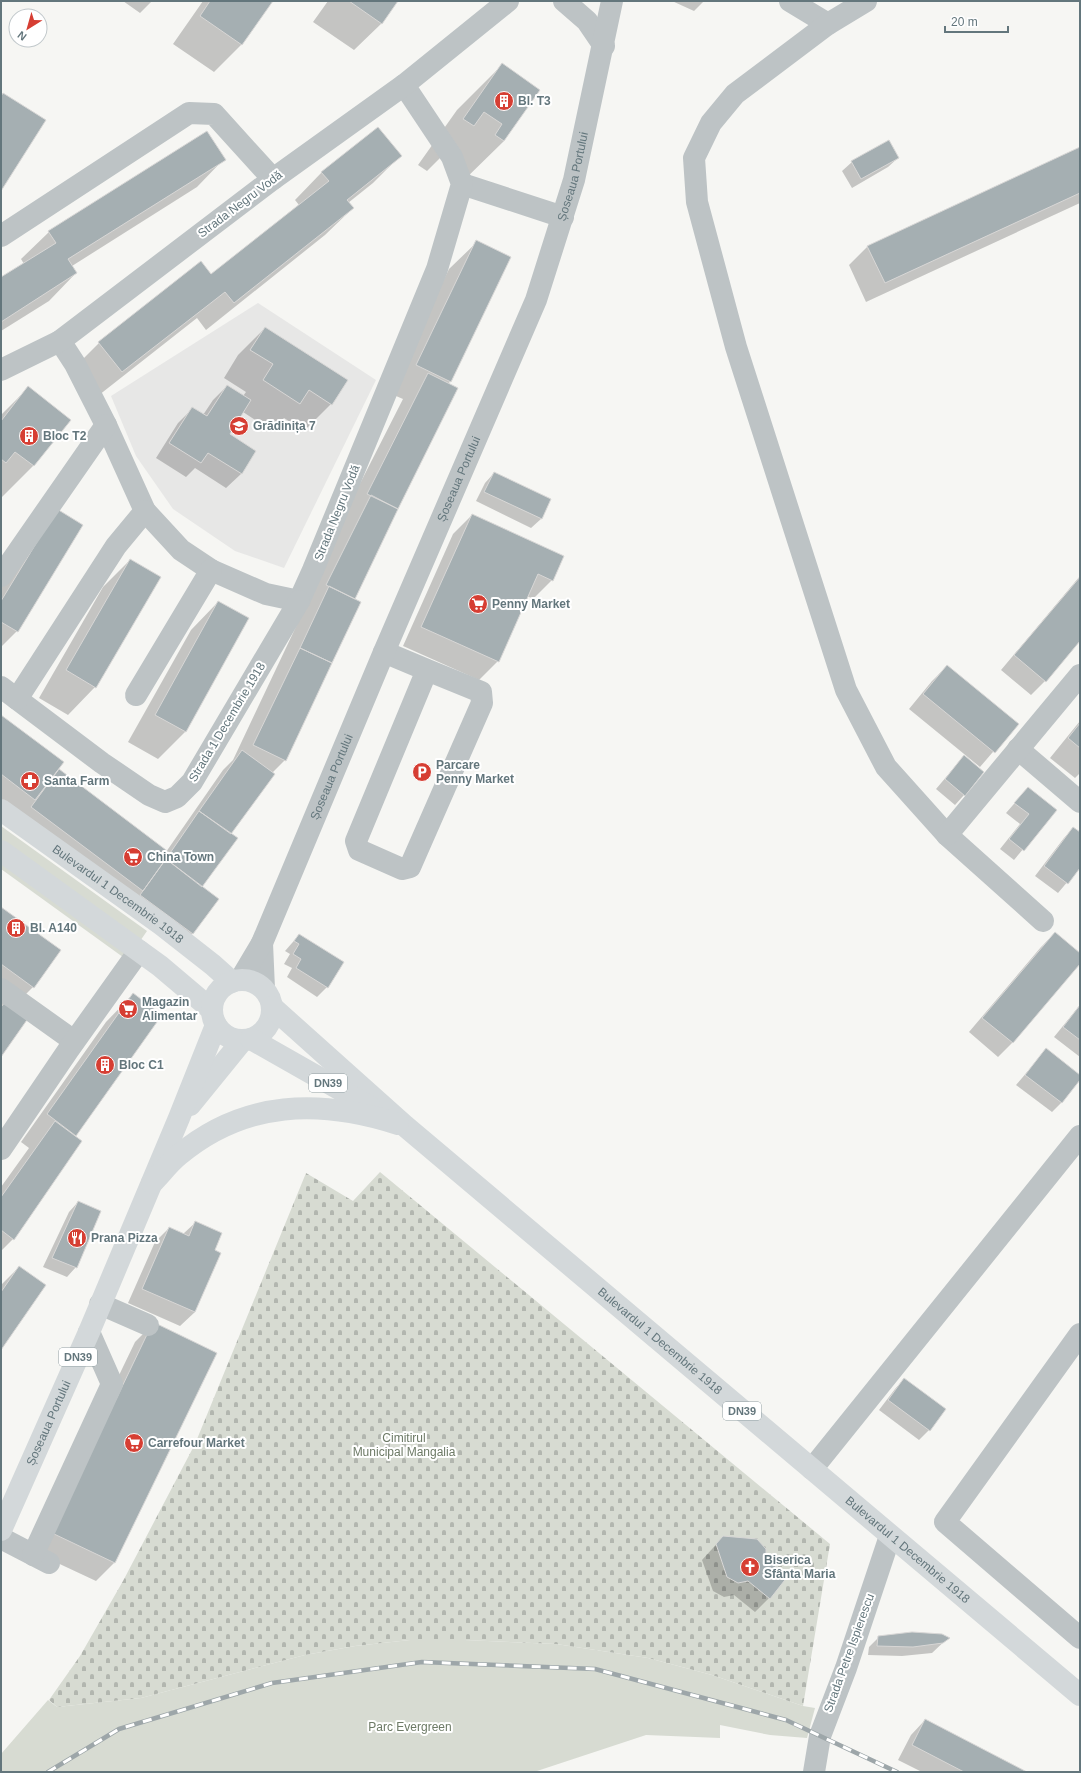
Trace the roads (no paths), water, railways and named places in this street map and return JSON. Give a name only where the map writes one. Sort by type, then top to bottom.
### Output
[{"type":"main road","name":"Bulevardul 1 Decembrie 1918","points":[[1,810],[162,925],[236,981]]},
{"type":"main road","points":[[1,851],[175,977],[214,1017],[227,1036],[247,1040],[261,1034],[268,1027],[272,1017],[268,998],[248,981],[236,981],[218,993],[214,1001],[214,1017]]},
{"type":"main road","name":"Bulevardul 1 Decembrie 1918","points":[[268,998],[405,1126],[1080,1695]]},
{"type":"main road","name":"DN39","points":[[179,1118],[214,1017]]},
{"type":"main road","name":"Bulevardul 1 Decembrie 1918","points":[[247,1040],[405,1126]]},
{"type":"main road","name":"DN39","points":[[179,1118],[247,1040]]},
{"type":"main road","points":[[152,1183],[179,1155],[212,1132],[249,1116],[288,1108],[324,1108],[368,1114],[405,1126]]},
{"type":"main road","name":"Șoseaua Portului","points":[[1,1530],[89,1332],[179,1118]]},
{"type":"street","name":"Strada Negru Vodă","points":[[1,370],[60,342],[274,179],[404,85],[508,1]]},
{"type":"street","points":[[564,1],[587,21],[604,46]]},
{"type":"street","name":"Șoseaua Portului","points":[[236,981],[262,943],[384,652],[536,300],[574,180],[604,46],[612,1]]},
{"type":"street","points":[[790,1],[828,24]]},
{"type":"street","points":[[866,1],[828,24],[735,94],[711,123],[694,158],[696,202],[736,347],[846,690],[886,767],[947,835],[1044,921]]},
{"type":"street","points":[[404,85],[452,157],[462,184],[563,217]]},
{"type":"street","points":[[1,236],[189,113],[214,114],[274,179]]},
{"type":"street","name":"Strada Negru Vodă","points":[[298,601],[313,570],[437,269],[462,184]]},
{"type":"street","points":[[60,342],[75,364],[106,426],[145,511],[181,550],[211,570],[266,594],[298,601]]},
{"type":"street","points":[[1,576],[106,426]]},
{"type":"street","name":"Strada 1 Decembrie 1918","points":[[145,511],[116,546],[9,693],[102,763],[149,795],[165,802],[177,797],[192,782],[298,601]]},
{"type":"street","points":[[136,695],[211,570]]},
{"type":"street","points":[[384,652],[482,692],[482,702],[410,867],[402,869],[359,850],[356,841],[427,670]]},
{"type":"street","points":[[947,835],[1080,675]]},
{"type":"street","points":[[1018,749],[1080,802]]},
{"type":"street","points":[[262,943],[268,998]]},
{"type":"street","points":[[1,1149],[74,1041],[139,951]]},
{"type":"street","points":[[1,989],[74,1041]]},
{"type":"street","points":[[812,1469],[1080,1136]]},
{"type":"street","points":[[100,1304],[148,1326]]},
{"type":"street","points":[[1,1538],[41,1559],[112,1384],[89,1332]]},
{"type":"street","points":[[1080,1334],[945,1522],[1080,1638]]},
{"type":"street","name":"Strada Petre Ispierescu","points":[[820,1767],[823,1728],[846,1668],[890,1536]]},
{"type":"railway","points":[[48,1772],[119,1729],[272,1683],[422,1662],[595,1669],[786,1720],[897,1772]]},
{"type":"place","name":"Bl. T3","points":[[504,101]]},
{"type":"place","name":"Grădinița 7","points":[[239,426]]},
{"type":"place","name":"Bloc T2","points":[[29,436]]},
{"type":"place","name":"Penny Market","points":[[478,604]]},
{"type":"place","name":"Parcare Penny Market","points":[[422,772]]},
{"type":"place","name":"Santa Farm","points":[[30,781]]},
{"type":"place","name":"China Town","points":[[133,857]]},
{"type":"place","name":"Bl. A140","points":[[16,928]]},
{"type":"place","name":"Magazin Alimentar","points":[[128,1009]]},
{"type":"place","name":"Bloc C1","points":[[105,1065]]},
{"type":"place","name":"Prana Pizza","points":[[77,1238]]},
{"type":"place","name":"Carrefour Market","points":[[134,1443]]},
{"type":"place","name":"Biserica Sfânta Maria","points":[[750,1567]]},
{"type":"park label","name":"Cimitirul Municipal Mangalia","points":[[404,1445]]},
{"type":"park label","name":"Parc Evergreen","points":[[410,1727]]}]
